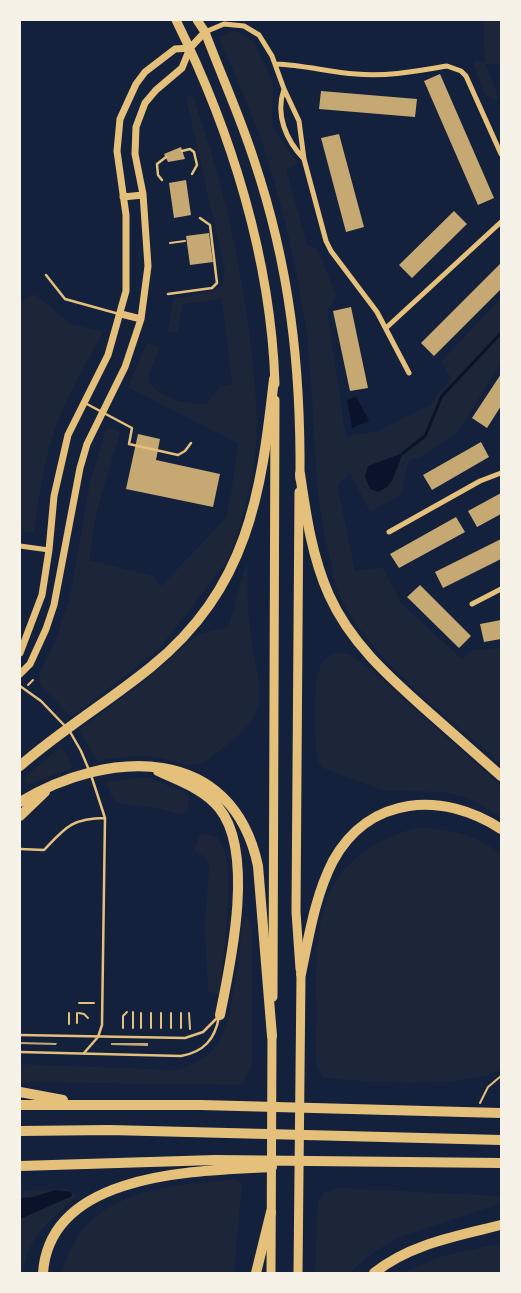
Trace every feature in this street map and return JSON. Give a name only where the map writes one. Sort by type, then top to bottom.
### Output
[{"type":"highway","points":[[20,766],[151,667],[172,648],[212,600],[247,533],[259,489],[274,379]]},
{"type":"highway","points":[[300,474],[308,521],[322,578],[335,608],[348,629],[383,671],[501,776]]},
{"type":"highway","points":[[20,802],[68,780],[120,766],[148,766],[183,771],[208,784],[233,807],[248,833],[258,866],[272,1036]]},
{"type":"highway","points":[[148,766],[195,788],[209,798],[230,825],[237,849],[238,871],[232,942],[220,1015]]},
{"type":"highway","points":[[20,816],[50,788]]},
{"type":"highway","points":[[301,974],[316,904],[327,874],[341,849],[364,826],[393,810],[408,806],[434,804],[462,809],[501,828]]},
{"type":"highway","points":[[20,1092],[86,1104]]},
{"type":"highway","points":[[20,1105],[210,1105],[501,1111]]},
{"type":"highway","points":[[20,1131],[110,1130],[501,1140]]},
{"type":"highway","points":[[20,1166],[215,1160],[501,1163]]},
{"type":"highway","points":[[43,1273],[52,1240],[74,1212],[101,1194],[135,1183],[194,1171],[385,1161]]},
{"type":"highway","points":[[256,1273],[272,1212]]},
{"type":"highway","points":[[374,1273],[393,1260],[432,1242],[501,1225]]},
{"type":"main road","points":[[176,20],[190,48],[222,130],[245,203],[264,292],[274,379],[276,527],[271,1273]]},
{"type":"main road","points":[[198,20],[255,161],[283,268],[297,361],[300,474],[296,912],[301,974],[298,1064],[298,1273]]},
{"type":"street","points":[[20,674],[30,664],[46,630],[54,605],[80,468],[87,444],[125,367],[141,319],[148,266],[143,195],[134,140],[140,113],[156,90],[182,68],[190,48],[204,32],[224,24],[244,26],[259,36],[276,64],[284,89],[299,121],[304,159],[326,241],[386,328],[397,355],[408,373]]},
{"type":"street","points":[[20,653],[39,607],[50,550],[58,471],[71,427],[108,355],[120,314],[127,272],[123,197],[116,151],[120,119],[136,84],[157,61],[175,49],[190,48]]},
{"type":"street","points":[[276,64],[367,75],[386,75],[448,66],[461,71],[466,76],[501,154]]},
{"type":"street","points":[[284,89],[280,105],[282,120],[288,139],[304,159]]},
{"type":"street","points":[[123,197],[143,195]]},
{"type":"street","points":[[386,328],[501,222]]},
{"type":"street","points":[[120,314],[141,319]]},
{"type":"street","points":[[389,532],[480,481],[501,473]]},
{"type":"street","points":[[20,546],[50,550]]},
{"type":"street","points":[[472,604],[501,589]]},
{"type":"lane","points":[[182,151],[190,149],[194,152],[197,165],[192,174]]},
{"type":"lane","points":[[162,180],[159,176],[157,164],[166,157]]},
{"type":"lane","points":[[168,294],[212,288],[217,285],[218,276],[210,225],[200,218]]},
{"type":"lane","points":[[46,275],[59,294],[65,299],[120,314]]},
{"type":"lane","points":[[84,402],[132,428],[129,444],[178,455],[185,451],[191,443]]},
{"type":"lane","points":[[20,686],[46,706],[73,737],[87,767],[105,818],[102,1025],[98,1037],[84,1053]]},
{"type":"lane","points":[[20,849],[44,850],[72,823],[88,818],[105,818]]},
{"type":"lane","points":[[20,1036],[189,1037],[203,1032],[220,1015]]},
{"type":"lane","points":[[20,1052],[181,1056],[195,1054],[212,1038],[220,1015]]},
{"type":"path","points":[[170,243],[185,241]]},
{"type":"path","points":[[79,1003],[94,1004]]},
{"type":"path","points":[[69,1012],[69,1024]]},
{"type":"path","points":[[122,1028],[123,1016],[127,1012]]},
{"type":"path","points":[[133,1028],[134,1012]]},
{"type":"path","points":[[141,1012],[141,1028]]},
{"type":"path","points":[[77,1023],[78,1013],[84,1014],[88,1018]]},
{"type":"path","points":[[151,1013],[151,1028]]},
{"type":"path","points":[[161,1013],[161,1028]]},
{"type":"path","points":[[171,1013],[171,1028]]},
{"type":"path","points":[[181,1013],[181,1028]]},
{"type":"path","points":[[189,1013],[190,1029]]},
{"type":"path","points":[[480,1112],[488,1087],[501,1076]]},
{"type":"shaded area","points":[[483,20],[501,20],[501,64],[486,64],[498,97],[496,101],[485,95],[474,65],[475,61],[485,61]]},
{"type":"shaded area","points":[[236,31],[254,42],[273,84],[272,126],[298,164],[286,169],[307,245],[317,248],[337,297],[327,310],[346,437],[380,430],[431,404],[451,378],[441,362],[501,298],[501,363],[457,433],[420,458],[409,460],[401,494],[370,512],[350,473],[337,485],[355,571],[382,567],[402,604],[462,659],[473,650],[501,648],[501,763],[434,706],[389,663],[352,618],[339,594],[320,507],[310,364],[296,269],[280,202],[262,143],[219,37]]},
{"type":"shaded area","points":[[192,95],[217,172],[244,297],[255,381],[257,421],[257,437],[252,474],[238,533],[225,564],[158,650],[73,715],[68,714],[40,685],[39,674],[57,637],[70,596],[90,483],[106,429],[118,430],[120,433],[97,510],[89,560],[153,576],[161,586],[227,517],[239,444],[128,387],[147,343],[160,347],[149,374],[149,383],[168,397],[182,402],[206,404],[220,387],[232,384],[222,299],[183,304],[177,333],[167,332],[174,299],[214,291],[222,285],[225,271],[186,98]]},
{"type":"shaded area","points":[[35,294],[71,324],[103,332],[69,395],[53,435],[44,471],[33,533],[24,531],[20,525],[20,303]]},
{"type":"shaded area","points":[[356,396],[369,421],[352,428],[347,400]]},
{"type":"shaded area","points":[[403,453],[392,481],[387,487],[378,492],[370,489],[365,477],[368,466]]},
{"type":"shaded area","points":[[247,561],[249,621],[260,695],[258,708],[252,720],[241,733],[203,763],[187,765],[147,756],[98,761],[79,730],[141,684],[198,634],[225,628],[229,625]]},
{"type":"shaded area","points":[[338,652],[351,655],[369,668],[501,786],[501,817],[466,797],[446,792],[384,791],[323,768],[319,764],[315,715],[317,676],[323,662]]},
{"type":"shaded area","points":[[61,747],[73,768],[27,785],[24,780],[27,775]]},
{"type":"shaded area","points":[[148,777],[181,791],[189,798],[188,811],[178,814],[158,808],[122,804],[113,799],[106,782]]},
{"type":"shaded area","points":[[415,828],[438,829],[471,837],[501,854],[501,1070],[462,1080],[438,1082],[414,1083],[323,1078],[319,1071],[316,1055],[316,981],[320,923],[327,898],[339,877],[357,858],[382,841]]},
{"type":"shaded area","points":[[202,834],[213,836],[219,840],[224,851],[227,869],[227,914],[219,995],[208,991],[205,924],[209,866],[207,858],[194,851]]},
{"type":"shaded area","points":[[246,916],[249,918],[252,929],[252,1063],[243,1082],[237,1085],[20,1082],[20,1064],[176,1070],[194,1064],[205,1057],[218,1044],[227,1021],[234,987],[242,925]]},
{"type":"shaded area","points":[[236,1180],[242,1184],[234,1273],[62,1273],[72,1246],[86,1226],[104,1210],[125,1199],[148,1191]]},
{"type":"shaded area","points":[[338,1188],[501,1196],[501,1203],[399,1237],[374,1252],[349,1273],[315,1273],[318,1203],[324,1192]]},
{"type":"shaded area","points":[[67,1189],[77,1195],[76,1197],[49,1221],[35,1239],[23,1273],[20,1273],[20,1191]]},
{"type":"shaded area","points":[[55,1190],[71,1192],[72,1196],[20,1219],[20,1198],[33,1197]]},
{"type":"shaded area","points":[[501,1243],[501,1273],[402,1273],[440,1257]]},
{"type":"building","points":[[440,74],[494,198],[478,205],[424,81]]},
{"type":"building","points":[[321,91],[417,99],[415,117],[319,109]]},
{"type":"building","points":[[339,134],[364,227],[346,232],[321,138]]},
{"type":"building","points":[[181,147],[185,159],[168,162],[164,154]]},
{"type":"building","points":[[186,180],[191,215],[174,218],[169,183]]},
{"type":"building","points":[[454,211],[467,224],[412,278],[399,265]]},
{"type":"building","points":[[209,233],[213,262],[190,265],[186,236]]},
{"type":"building","points":[[501,263],[501,289],[434,356],[421,343]]},
{"type":"building","points":[[351,307],[368,388],[350,391],[333,311]]},
{"type":"building","points":[[501,374],[501,406],[487,428],[472,418]]},
{"type":"building","points":[[138,434],[160,439],[156,460],[220,474],[213,507],[126,489]]},
{"type":"building","points":[[481,442],[489,457],[432,490],[423,475]]},
{"type":"building","points":[[501,493],[501,514],[477,527],[468,511]]},
{"type":"building","points":[[456,517],[465,532],[399,568],[390,554]]},
{"type":"building","points":[[501,539],[501,559],[443,588],[435,572]]},
{"type":"building","points":[[420,585],[471,636],[459,648],[407,597]]},
{"type":"building","points":[[501,620],[501,639],[484,642],[480,624]]},
{"type":"building","points":[[20,1042],[57,1043],[56,1045],[20,1044]]},
{"type":"building","points":[[111,1043],[148,1043],[148,1046],[111,1045]]},
{"type":"waterway","points":[[403,453],[425,436],[442,396],[501,333]]}]
